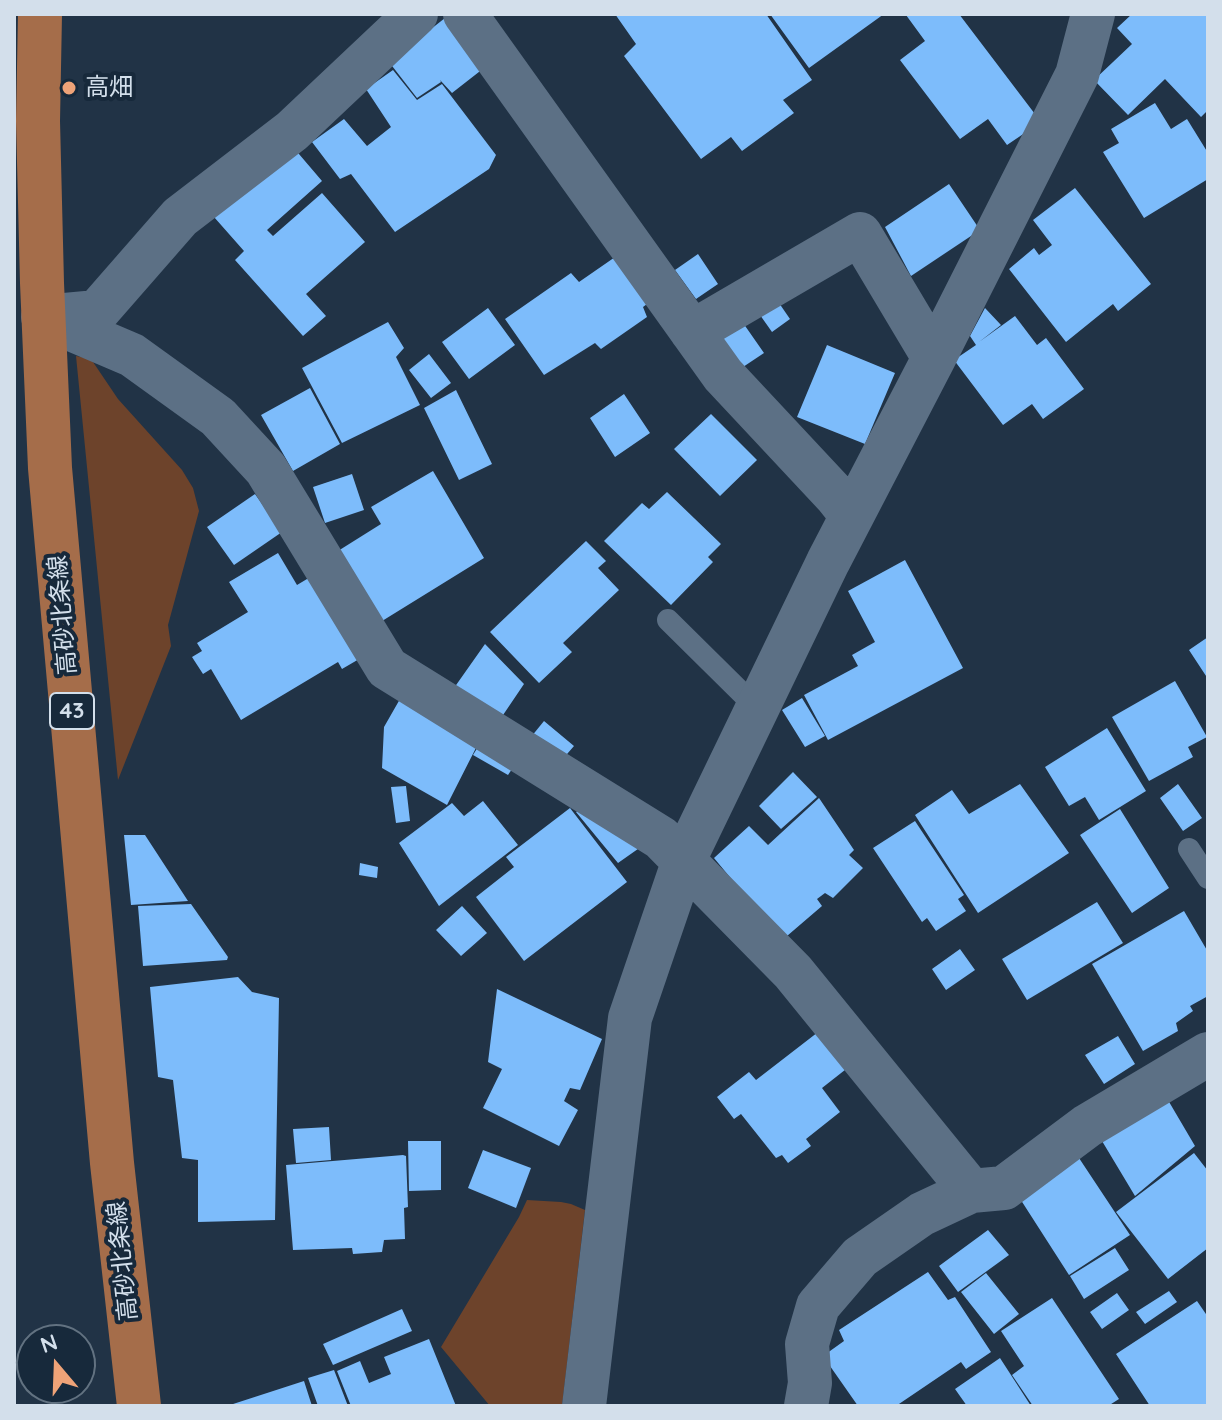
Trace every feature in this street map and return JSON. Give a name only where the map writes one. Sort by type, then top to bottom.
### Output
[{"type":"main road","name":"高砂北条線","points":[[40,14],[38,121],[50,468],[112,1163],[139,1406]]},
{"type":"street","points":[[43,317],[97,312],[180,217],[292,131],[416,14]]},
{"type":"street","points":[[465,14],[723,375],[852,516]]},
{"type":"street","points":[[584,1406],[630,1018],[684,860],[756,707],[1077,75],[1093,14]]},
{"type":"street","points":[[692,332],[860,234],[934,358]]},
{"type":"street","points":[[43,317],[132,355],[218,417],[266,469],[387,668],[661,838],[793,972],[971,1191]]},
{"type":"street","points":[[806,1406],[810,1383],[807,1344],[818,1306],[860,1257],[922,1214],[971,1191],[1004,1188],[1087,1126],[1208,1054]]},
{"type":"lane","points":[[668,620],[756,707]]},
{"type":"lane","points":[[1189,849],[1208,878]]},
{"type":"shaded area","points":[[76,356],[91,359],[118,399],[182,470],[193,488],[199,511],[168,625],[171,646],[118,780]]},
{"type":"shaded area","points":[[527,1200],[561,1202],[585,1210],[562,1406],[490,1406],[441,1347]]},
{"type":"building","points":[[615,14],[766,14],[812,80],[783,100],[794,113],[742,151],[731,137],[701,159],[624,56],[636,44]]},
{"type":"building","points":[[770,14],[884,14],[809,68]]},
{"type":"building","points":[[907,14],[959,14],[1041,122],[1007,145],[988,119],[960,139],[900,60],[925,41]]},
{"type":"building","points":[[1132,14],[1208,14],[1208,110],[1201,117],[1165,79],[1128,115],[1094,80],[1132,44],[1117,28]]},
{"type":"building","points":[[445,18],[484,68],[452,93],[440,80],[417,98],[389,62]]},
{"type":"building","points":[[393,70],[417,100],[442,84],[496,155],[489,169],[395,232],[351,174],[340,179],[312,142],[344,119],[367,146],[391,127],[366,89]]},
{"type":"building","points":[[1155,103],[1171,129],[1187,119],[1208,153],[1208,179],[1144,218],[1103,152],[1119,143],[1111,129]]},
{"type":"building","points":[[293,147],[322,181],[267,230],[273,236],[322,193],[365,242],[306,294],[326,316],[303,336],[235,260],[244,251],[214,217]]},
{"type":"building","points":[[949,184],[980,230],[911,276],[885,227]]},
{"type":"building","points":[[1075,188],[1151,284],[1118,311],[1113,304],[1066,342],[1009,269],[1034,248],[1039,255],[1052,245],[1033,220]]},
{"type":"building","points":[[698,254],[718,284],[696,299],[675,270]]},
{"type":"building","points":[[618,255],[651,301],[643,307],[647,317],[601,349],[595,343],[544,375],[505,319],[571,273],[579,282]]},
{"type":"building","points":[[779,303],[790,319],[772,332],[760,315]]},
{"type":"building","points":[[488,308],[515,345],[469,379],[442,342]]},
{"type":"building","points":[[985,308],[1001,325],[979,342],[1015,316],[1037,345],[1046,338],[1084,389],[1043,419],[1032,404],[1003,425],[954,360],[976,345],[970,336]]},
{"type":"building","points":[[741,320],[764,353],[737,371],[715,338]]},
{"type":"building","points":[[388,322],[404,348],[396,357],[420,405],[342,443],[302,368]]},
{"type":"building","points":[[827,345],[895,373],[865,444],[797,417]]},
{"type":"building","points":[[429,354],[451,383],[431,398],[409,370]]},
{"type":"building","points":[[310,388],[340,444],[293,471],[261,415]]},
{"type":"building","points":[[456,390],[492,464],[459,480],[424,408]]},
{"type":"building","points":[[624,394],[650,433],[615,457],[590,418]]},
{"type":"building","points":[[711,414],[757,460],[720,496],[674,449]]},
{"type":"building","points":[[433,471],[484,558],[374,626],[330,556],[381,524],[371,507]]},
{"type":"building","points":[[352,474],[364,510],[325,523],[313,487]]},
{"type":"building","points":[[667,492],[721,544],[708,557],[713,562],[671,605],[604,541],[642,503],[649,509]]},
{"type":"building","points":[[255,494],[282,532],[234,565],[207,527]]},
{"type":"building","points":[[586,541],[606,561],[598,568],[619,590],[563,643],[572,652],[539,683],[490,632]]},
{"type":"building","points":[[278,553],[297,585],[317,573],[366,655],[342,669],[338,662],[241,720],[211,669],[203,674],[192,657],[202,651],[197,643],[248,612],[229,582]]},
{"type":"building","points":[[905,560],[963,668],[828,740],[804,695],[858,666],[852,655],[875,642],[848,591]]},
{"type":"building","points":[[1208,637],[1208,679],[1189,650]]},
{"type":"building","points":[[485,644],[524,684],[499,721],[454,688]]},
{"type":"building","points":[[1175,681],[1207,737],[1188,747],[1193,757],[1149,781],[1112,717]]},
{"type":"building","points":[[404,692],[482,736],[447,805],[382,768],[384,727]]},
{"type":"building","points":[[802,698],[825,736],[805,747],[782,710]]},
{"type":"building","points":[[544,721],[574,746],[561,761],[531,737]]},
{"type":"building","points":[[1107,728],[1146,791],[1099,820],[1085,797],[1069,806],[1045,767]]},
{"type":"building","points":[[481,742],[516,763],[508,775],[473,755]]},
{"type":"building","points":[[793,772],[817,797],[781,829],[759,806]]},
{"type":"building","points":[[1020,784],[1069,853],[978,913],[915,815],[952,790],[969,814]]},
{"type":"building","points":[[1178,784],[1202,818],[1183,831],[1160,798]]},
{"type":"building","points":[[406,786],[410,821],[396,823],[391,787]]},
{"type":"building","points":[[819,798],[854,850],[849,855],[863,868],[833,898],[825,893],[817,899],[822,906],[787,936],[714,858],[749,826],[768,845]]},
{"type":"building","points":[[483,801],[518,845],[439,906],[399,843],[452,803],[464,816]]},
{"type":"building","points":[[591,803],[645,844],[618,863],[576,812]]},
{"type":"building","points":[[570,808],[627,882],[524,961],[476,897],[514,867],[506,857]]},
{"type":"building","points":[[1120,809],[1169,888],[1132,913],[1080,835]]},
{"type":"building","points":[[915,821],[964,895],[958,899],[966,911],[936,931],[927,918],[922,922],[873,848]]},
{"type":"building","points":[[124,835],[145,835],[188,901],[131,905]]},
{"type":"building","points":[[360,863],[378,867],[377,878],[359,875]]},
{"type":"building","points":[[1097,902],[1123,943],[1027,1000],[1002,959]]},
{"type":"building","points":[[191,904],[228,957],[227,960],[143,966],[138,906]]},
{"type":"building","points":[[462,906],[487,933],[461,956],[436,930]]},
{"type":"building","points":[[1184,911],[1208,952],[1208,996],[1190,1006],[1193,1011],[1176,1023],[1178,1031],[1143,1051],[1092,964]]},
{"type":"building","points":[[960,949],[975,970],[946,990],[932,969]]},
{"type":"building","points":[[238,977],[252,992],[279,998],[275,1220],[198,1222],[198,1160],[182,1158],[173,1080],[158,1077],[150,987]]},
{"type":"building","points":[[497,989],[602,1039],[580,1090],[570,1088],[564,1101],[578,1110],[559,1146],[483,1108],[502,1069],[488,1062]]},
{"type":"building","points":[[822,1029],[850,1066],[822,1088],[840,1112],[806,1139],[811,1146],[788,1163],[782,1155],[776,1158],[741,1114],[734,1119],[717,1097],[749,1072],[756,1080]]},
{"type":"building","points":[[1118,1036],[1135,1064],[1104,1084],[1085,1055]]},
{"type":"building","points":[[1165,1095],[1195,1146],[1135,1196],[1099,1136]]},
{"type":"building","points":[[329,1127],[331,1160],[296,1163],[293,1129]]},
{"type":"building","points":[[408,1141],[441,1141],[441,1190],[409,1191]]},
{"type":"building","points":[[483,1150],[531,1168],[516,1208],[468,1188]]},
{"type":"building","points":[[1194,1153],[1208,1171],[1208,1248],[1168,1279],[1116,1212]]},
{"type":"building","points":[[1077,1155],[1130,1235],[1069,1275],[1017,1194]]},
{"type":"building","points":[[406,1156],[408,1207],[404,1208],[405,1239],[384,1240],[382,1252],[353,1254],[352,1248],[293,1250],[286,1165]]},
{"type":"building","points":[[988,1230],[1009,1255],[958,1292],[939,1266]]},
{"type":"building","points":[[1115,1248],[1129,1270],[1084,1299],[1070,1276]]},
{"type":"building","points":[[928,1272],[948,1300],[955,1297],[991,1352],[966,1369],[961,1362],[896,1406],[858,1406],[823,1356],[844,1341],[839,1330]]},
{"type":"building","points":[[986,1273],[1019,1314],[994,1334],[961,1292]]},
{"type":"building","points":[[1169,1291],[1177,1302],[1145,1324],[1136,1312]]},
{"type":"building","points":[[1117,1293],[1129,1310],[1102,1329],[1090,1312]]},
{"type":"building","points":[[1052,1298],[1119,1399],[1108,1406],[1033,1406],[1012,1375],[1024,1366],[1001,1331]]},
{"type":"building","points":[[1197,1301],[1208,1317],[1208,1406],[1150,1406],[1116,1354]]},
{"type":"building","points":[[402,1309],[412,1331],[333,1365],[323,1344]]},
{"type":"building","points":[[429,1339],[456,1406],[351,1406],[337,1371],[360,1361],[369,1383],[391,1374],[384,1357]]},
{"type":"building","points":[[1000,1358],[1031,1406],[967,1406],[955,1389]]},
{"type":"building","points":[[334,1370],[348,1406],[318,1406],[308,1378]]},
{"type":"building","points":[[304,1381],[312,1406],[230,1406],[230,1405]]},
{"type":"place","name":"高畑","points":[[69,88]]}]
